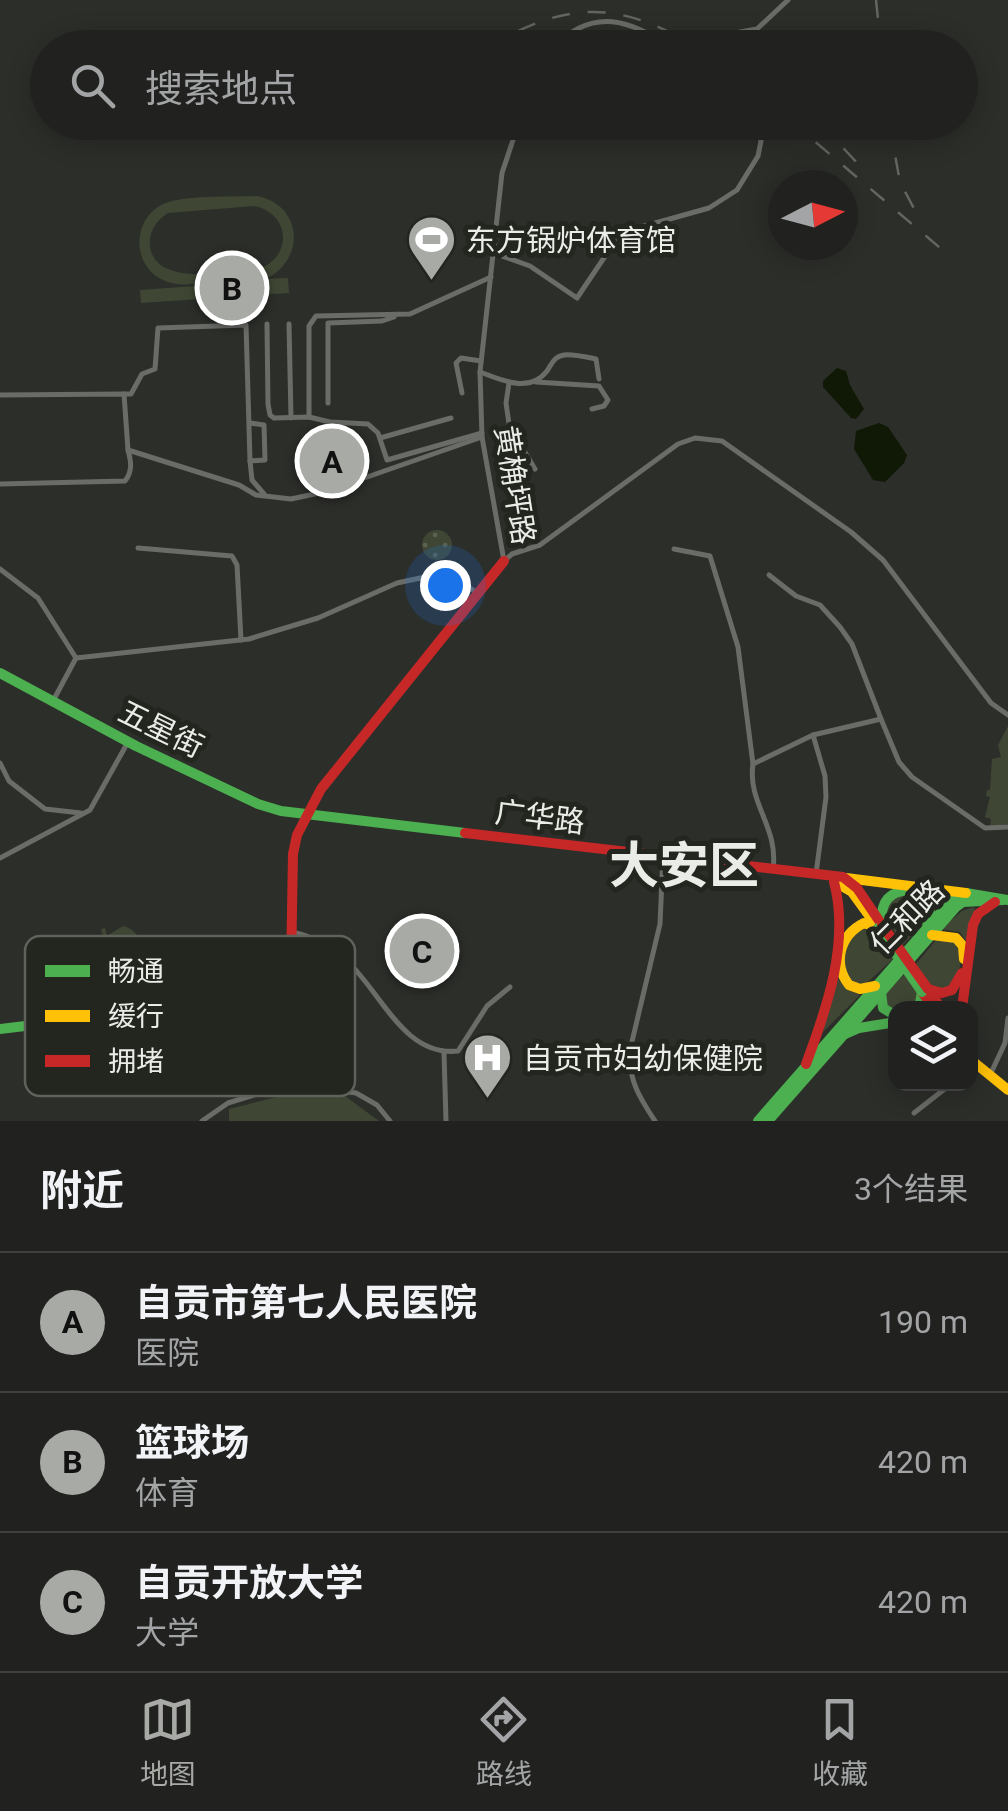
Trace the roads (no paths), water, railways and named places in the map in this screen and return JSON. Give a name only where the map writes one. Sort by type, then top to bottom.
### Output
[{"type":"main road","name":"黄桷坪路","points":[[292,936],[293,854],[306,814],[320,789],[504,560]]},
{"type":"main road","name":"五星街","points":[[0,673],[128,742],[258,804],[306,814]]},
{"type":"main road","name":"广华路","points":[[306,814],[966,893]]},
{"type":"main road","points":[[830,877],[852,892],[933,1001]]},
{"type":"main road","points":[[806,1064],[830,989],[840,907],[830,877]]},
{"type":"main road","points":[[880,927],[880,905],[897,891],[920,894],[930,901],[929,932],[958,937],[965,953],[956,988],[942,994],[925,990]]},
{"type":"main road","name":"仁和路","points":[[758,1121],[929,932],[950,902],[966,893],[1002,901]]},
{"type":"main road","points":[[963,1001],[973,926],[978,914],[1002,901]]},
{"type":"main road","name":"仁和路","points":[[929,932],[964,902],[1002,901]]},
{"type":"main road","points":[[880,927],[864,923],[850,929],[843,939],[841,976],[850,988],[878,989],[888,1012]]},
{"type":"main road","name":"仁和路","points":[[768,1121],[878,989]]},
{"type":"main road","points":[[921,1001],[925,990]]},
{"type":"main road","points":[[839,1037],[888,1021]]},
{"type":"main road","points":[[0,1029],[25,1026]]},
{"type":"main road","points":[[978,1067],[1008,1090]]},
{"type":"street","points":[[752,30],[788,0]]},
{"type":"street","points":[[578,30],[595,22],[618,21],[644,30]]},
{"type":"street","name":"黄桷坪路","points":[[504,560],[482,435],[480,372],[502,173],[513,140]]},
{"type":"street","points":[[494,254],[530,266],[577,298],[616,240],[641,227],[709,208],[737,190],[758,156],[761,140]]},
{"type":"street","points":[[309,417],[310,320],[316,316],[410,314],[491,277]]},
{"type":"street","points":[[328,403],[328,323],[382,321],[402,315]]},
{"type":"street","points":[[267,324],[270,415],[274,418],[360,421],[374,428],[387,460],[482,435]]},
{"type":"street","points":[[289,324],[291,418]]},
{"type":"street","points":[[0,395],[131,394],[142,374],[155,368],[158,328],[246,326],[252,480],[269,498]]},
{"type":"street","points":[[534,383],[556,358],[566,355],[596,359],[599,378]]},
{"type":"street","points":[[462,394],[456,363],[461,358],[481,361]]},
{"type":"street","points":[[480,372],[509,382],[600,386],[608,400],[604,406],[592,409]]},
{"type":"street","points":[[509,382],[506,402],[513,452],[523,449],[534,469]]},
{"type":"street","points":[[0,484],[125,481],[132,463],[124,394]]},
{"type":"street","points":[[380,438],[451,418]]},
{"type":"street","points":[[250,423],[264,425],[265,460],[250,461]]},
{"type":"street","points":[[128,450],[269,498],[290,499],[324,492],[482,435]]},
{"type":"street","points":[[504,560],[540,545],[678,444],[709,437],[722,441],[851,532],[883,560],[991,704],[1008,715]]},
{"type":"street","points":[[138,548],[232,556],[237,565],[242,640]]},
{"type":"street","points":[[674,549],[710,556],[738,647],[754,789],[774,841],[773,869]]},
{"type":"street","points":[[0,569],[38,598],[76,658]]},
{"type":"street","points":[[76,658],[242,640],[318,618],[410,579],[447,574],[477,593]]},
{"type":"street","points":[[769,575],[796,596],[820,605],[840,627],[860,660],[900,762],[912,777],[986,828],[1008,827]]},
{"type":"street","points":[[52,701],[76,658]]},
{"type":"street","points":[[753,764],[813,735],[881,719]]},
{"type":"street","points":[[813,735],[825,776],[830,877]]},
{"type":"street","points":[[0,858],[95,805],[128,742]]},
{"type":"street","points":[[0,763],[9,781],[45,809],[84,814]]},
{"type":"street","points":[[654,1121],[637,1094],[629,1068],[660,924],[663,856]]},
{"type":"street","points":[[292,932],[311,936]]},
{"type":"street","points":[[355,973],[408,1035],[444,1053],[458,1051],[487,1006],[510,988]]},
{"type":"street","points":[[978,1067],[1005,1043],[1008,1018]]},
{"type":"street","points":[[444,1053],[446,1121]]},
{"type":"street","points":[[914,1113],[942,1091]]},
{"type":"street","points":[[355,1093],[378,1104],[390,1121]]},
{"type":"street","points":[[202,1121],[228,1103],[250,1096]]},
{"type":"street","points":[[216,1111],[217,1121]]},
{"type":"railway","points":[[876,0],[879,30]]},
{"type":"railway","points":[[521,30],[568,14],[593,12],[618,14],[665,30]]},
{"type":"railway","points":[[813,140],[946,253]]},
{"type":"railway","points":[[836,140],[860,166]]},
{"type":"railway","points":[[892,140],[900,182],[921,222]]},
{"type":"place","name":"东方锅炉体育馆","points":[[431,282]]},
{"type":"place","name":"篮球场","points":[[232,288]]},
{"type":"place","name":"自贡市第七人民医院","points":[[332,461]]},
{"type":"place","name":"自贡开放大学","points":[[422,951]]},
{"type":"place","name":"自贡市妇幼保健院","points":[[488,1100]]},
{"type":"district","name":"大安区","points":[[684,866]]}]
